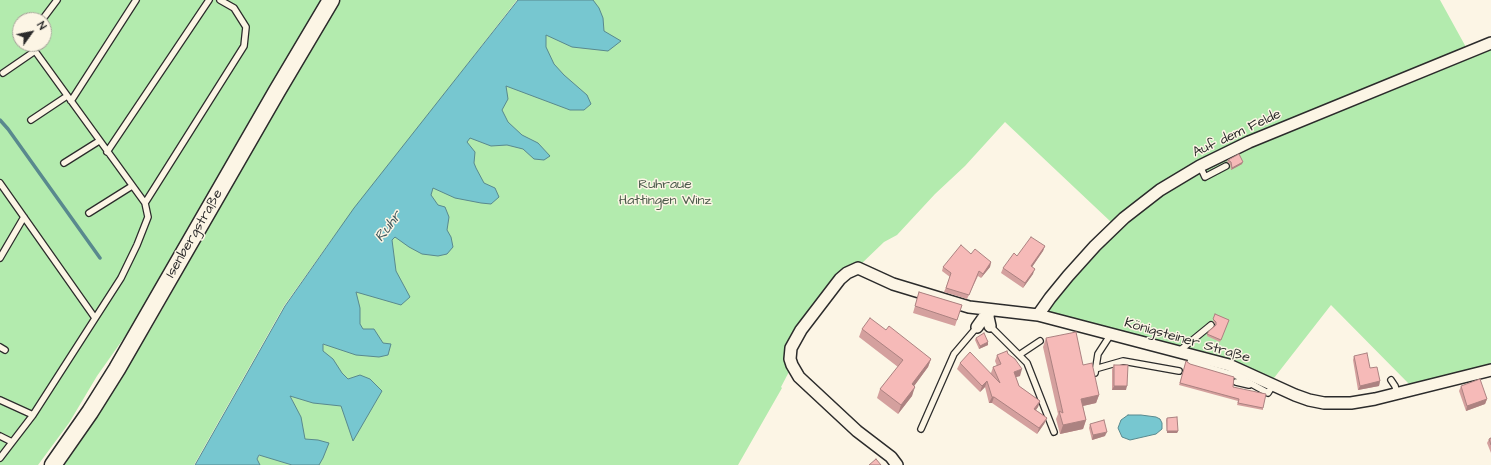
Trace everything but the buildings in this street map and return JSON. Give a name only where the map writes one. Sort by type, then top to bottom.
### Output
[{"type":"main road","name":"Isenbergstraße","points":[[53,465],[90,412],[117,369],[277,91],[332,0]]},
{"type":"street","name":"Auf dem Felde","points":[[1038,315],[1050,298],[1095,246],[1124,218],[1160,190],[1200,166],[1249,142],[1491,43]]},
{"type":"street","name":"Königsteiner Straße","points":[[897,465],[891,458],[857,431],[799,377],[790,359],[793,342],[840,279],[847,273],[858,268],[893,284],[969,307],[1038,315],[1229,365],[1309,400],[1331,403],[1351,403],[1491,370]]},
{"type":"street","points":[[989,310],[988,322],[990,326]]},
{"type":"street","points":[[977,327],[989,310]]},
{"type":"lane","points":[[48,12],[58,0]]},
{"type":"lane","points":[[70,101],[136,0]]},
{"type":"lane","points":[[107,152],[209,0]]},
{"type":"lane","points":[[145,203],[244,46],[246,27],[234,8],[220,0]]},
{"type":"lane","points":[[3,73],[34,52]]},
{"type":"lane","points":[[0,458],[33,415],[121,278],[148,217],[145,203],[36,52]]},
{"type":"lane","points":[[31,120],[67,96]]},
{"type":"lane","points":[[64,164],[99,141]]},
{"type":"lane","points":[[1200,166],[1205,176],[1226,166]]},
{"type":"lane","points":[[0,184],[95,318]]},
{"type":"lane","points":[[89,213],[132,186]]},
{"type":"lane","points":[[0,258],[24,217]]},
{"type":"lane","points":[[1178,352],[1211,325]]},
{"type":"lane","points":[[990,326],[1026,363],[1054,432]]},
{"type":"lane","points":[[921,429],[954,354],[977,327]]},
{"type":"lane","points":[[1111,334],[1098,354],[1095,371],[1123,361],[1179,371]]},
{"type":"lane","points":[[1019,355],[1040,341]]},
{"type":"lane","points":[[1190,362],[1237,376],[1268,393],[1273,385]]},
{"type":"lane","points":[[1391,380],[1397,393]]},
{"type":"lane","points":[[1236,382],[1255,386]]},
{"type":"lane","points":[[0,400],[33,415]]},
{"type":"lane","points":[[0,436],[12,442]]},
{"type":"green space","points":[[0,0],[323,0],[138,318],[97,376],[69,423],[38,465],[0,465]]},
{"type":"green space","points":[[340,0],[517,0],[329,243],[284,306],[194,465],[63,465],[151,329]]},
{"type":"green space","name":"Ruhraue Hattingen Winz","points":[[570,0],[1440,0],[1467,49],[1157,189],[1111,222],[1005,122],[965,166],[935,194],[897,235],[884,242],[859,266],[816,311],[796,336],[792,366],[781,387],[782,388],[738,465],[256,465],[258,461],[257,459],[261,456],[293,401],[290,396],[295,397],[323,351],[323,345],[326,345],[356,296],[355,292],[358,293],[407,216]]},
{"type":"green space","points":[[1491,47],[1491,366],[1411,386],[1331,305],[1274,378],[1214,354],[1047,312],[1070,278],[1127,218],[1207,166]]},
{"type":"water","name":"Ruhr","points":[[518,0],[593,0],[599,8],[603,18],[604,31],[621,41],[608,51],[572,47],[546,35],[546,47],[554,64],[587,95],[591,104],[584,110],[570,110],[506,86],[508,99],[502,110],[508,122],[522,135],[538,143],[550,156],[544,160],[534,159],[523,149],[507,145],[491,146],[470,138],[467,142],[475,152],[474,163],[476,168],[484,183],[495,188],[499,197],[491,204],[481,203],[455,198],[433,188],[431,195],[438,205],[445,207],[449,217],[447,230],[451,237],[453,247],[447,254],[438,256],[422,254],[395,237],[392,240],[396,271],[410,297],[401,305],[356,292],[360,308],[360,324],[363,329],[374,329],[383,343],[391,344],[388,355],[379,357],[356,355],[323,344],[323,351],[333,359],[348,379],[360,375],[370,379],[382,391],[353,441],[341,406],[313,403],[290,396],[301,417],[305,439],[329,443],[319,465],[292,465],[259,455],[257,459],[260,465],[195,465],[285,306],[354,208]]},
{"type":"water","points":[[1128,415],[1156,417],[1160,419],[1162,423],[1162,429],[1156,434],[1130,440],[1122,437],[1118,428],[1121,420]]},
{"type":"waterway","points":[[0,120],[100,258]]}]
